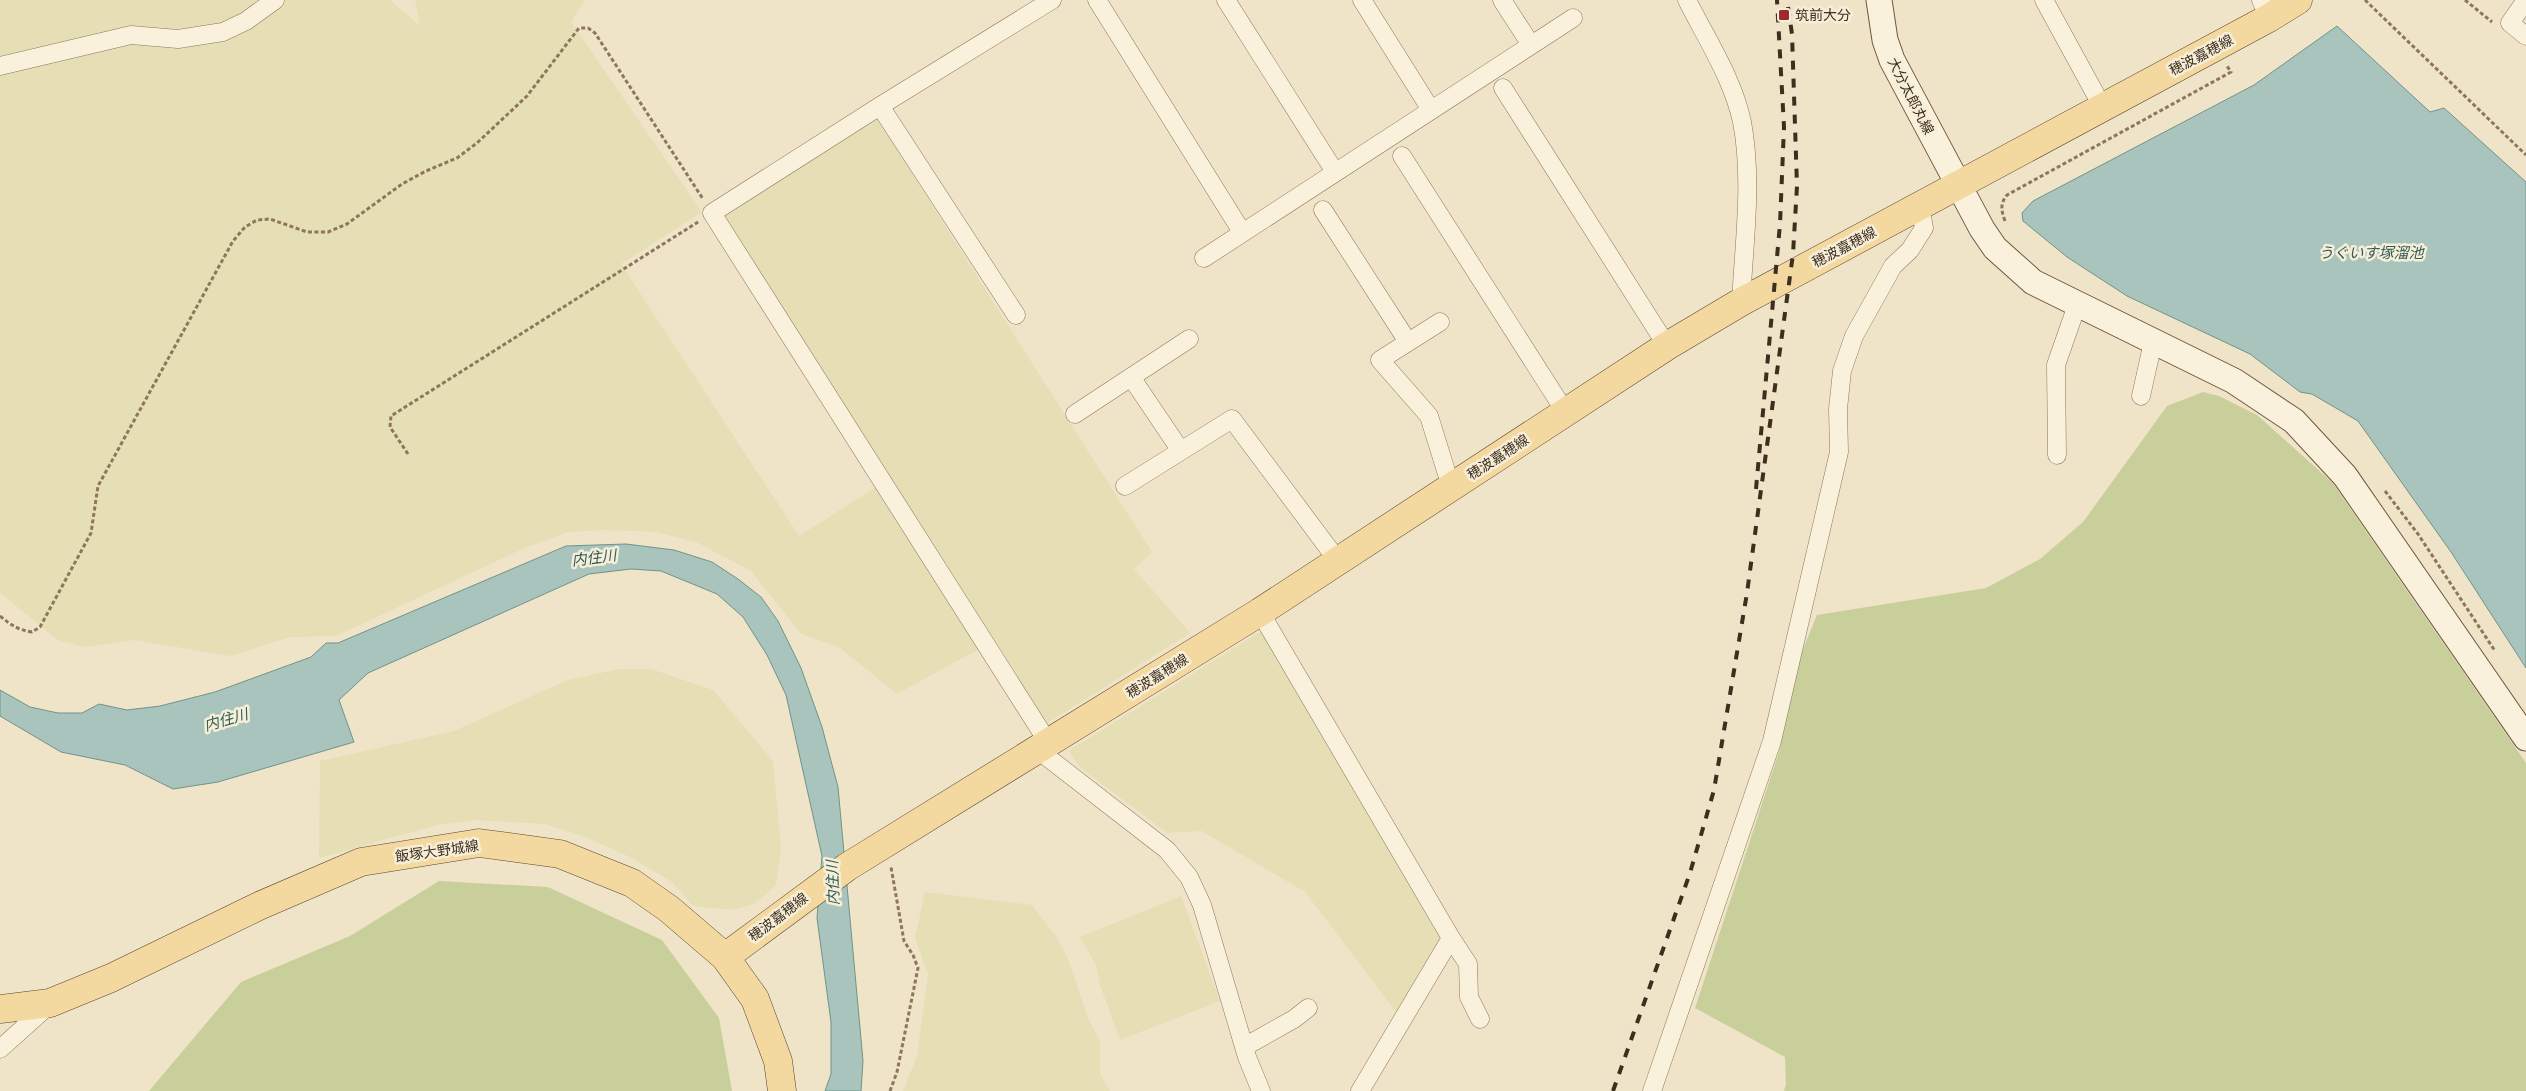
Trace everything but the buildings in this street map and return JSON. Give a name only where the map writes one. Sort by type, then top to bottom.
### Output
[{"type":"main road","name":"穂波嘉穂線","points":[[725,957],[847,867],[1260,612],[1667,346],[1741,302],[2103,108],[2265,9],[2298,0]]},
{"type":"main road","name":"飯塚大野城線","points":[[0,1009],[50,1004],[111,978],[259,906],[361,862],[479,843],[560,854],[632,884],[670,909],[725,957],[754,999],[778,1061],[782,1091]]},
{"type":"street","points":[[0,66],[131,35],[178,39],[223,32],[246,21],[275,0]]},
{"type":"street","points":[[1052,0],[712,213],[1044,747],[1167,850],[1189,877],[1202,905],[1244,1047],[1261,1091]]},
{"type":"street","points":[[1097,0],[1242,232]]},
{"type":"street","points":[[1226,0],[1335,172]]},
{"type":"street","points":[[1362,0],[1431,110]]},
{"type":"street","points":[[1502,0],[1531,45]]},
{"type":"street","points":[[1687,0],[1725,75],[1742,120],[1746,158],[1746,190],[1741,302]]},
{"type":"street","name":"大分太郎丸線","points":[[1879,0],[1885,40],[1892,60],[1959,186],[1995,248],[2033,282],[2076,305],[2234,381],[2294,421],[2344,476],[2526,738]]},
{"type":"street","points":[[2044,0],[2103,108]]},
{"type":"street","points":[[2526,0],[2510,23],[2526,36]]},
{"type":"street","points":[[1204,258],[1573,18]]},
{"type":"street","points":[[1503,88],[1667,346]]},
{"type":"street","points":[[880,106],[1016,315]]},
{"type":"street","points":[[1402,156],[1566,413]]},
{"type":"street","points":[[1652,1091],[1772,741],[1839,452],[1838,409],[1842,371],[1854,336],[1874,298],[1893,266],[1910,250],[1924,228],[1920,206]]},
{"type":"street","points":[[1323,210],[1408,342]]},
{"type":"street","points":[[2056,455],[2056,365],[2076,305]]},
{"type":"street","points":[[1440,322],[1380,360],[1429,416],[1451,487]]},
{"type":"street","points":[[1075,414],[1189,339]]},
{"type":"street","points":[[2141,396],[2153,342]]},
{"type":"street","points":[[1131,377],[1180,451]]},
{"type":"street","points":[[1125,486],[1232,419],[1338,561]]},
{"type":"street","points":[[1260,612],[1468,964],[1469,997],[1480,1019]]},
{"type":"street","points":[[1360,1091],[1451,938]]},
{"type":"street","points":[[0,1049],[50,1004]]},
{"type":"street","points":[[1244,1047],[1294,1019],[1308,1008]]},
{"type":"path","points":[[2365,0],[2526,155]]},
{"type":"path","points":[[2466,0],[2496,26]]},
{"type":"path","points":[[0,616],[13,627],[23,631],[32,632],[40,628],[91,533],[98,486],[233,241],[245,228],[257,220],[263,219],[270,219],[307,232],[328,232],[347,224],[402,184],[457,158],[477,143],[527,96],[579,28],[588,28],[595,32],[712,213],[391,416],[390,426],[408,454]]},
{"type":"path","points":[[2010,227],[2001,210],[2002,201],[2007,195],[2231,72]]},
{"type":"path","points":[[888,842],[904,941],[913,955],[918,968],[897,1072],[890,1091]]},
{"type":"shaded area","points":[[0,0],[390,0],[420,26],[415,0],[585,0],[571,22],[702,212],[621,264],[799,536],[876,487],[979,649],[897,694],[839,647],[801,634],[751,571],[698,543],[657,532],[604,530],[568,532],[520,550],[336,636],[290,637],[231,656],[134,640],[84,647],[58,640],[0,593]]},
{"type":"shaded area","points":[[876,117],[1152,552],[1134,569],[1190,633],[1046,724],[721,215]]},
{"type":"shaded area","points":[[1263,630],[1444,945],[1400,1017],[1305,892],[1202,831],[1167,833],[1081,768],[1068,751]]},
{"type":"shaded area","points":[[619,669],[651,669],[713,690],[773,761],[781,848],[776,885],[755,904],[732,910],[693,906],[672,882],[632,858],[580,835],[545,824],[474,820],[437,825],[319,858],[320,761],[454,731],[568,680]]},
{"type":"shaded area","points":[[925,892],[1032,905],[1058,939],[1068,959],[1088,1018],[1100,1041],[1100,1074],[1110,1091],[903,1091],[917,1056],[928,974],[915,938]]},
{"type":"shaded area","points":[[1181,896],[1220,1001],[1120,1040],[1100,985],[1096,965],[1080,937]]},
{"type":"green space","points":[[2203,392],[2219,396],[2257,415],[2332,482],[2526,763],[2526,1091],[1784,1091],[1786,1084],[1785,1057],[1695,1008],[1779,752],[1799,659],[1817,615],[1986,588],[2040,559],[2083,522],[2167,406]]},
{"type":"green space","points":[[439,881],[548,887],[662,940],[719,1018],[732,1091],[149,1091],[241,982],[350,936]]},
{"type":"water","name":"うぐいす塚溜池","points":[[2337,26],[2430,112],[2444,108],[2526,182],[2526,668],[2451,552],[2358,421],[2312,394],[2300,392],[2250,354],[2127,296],[2067,257],[2023,221],[2022,213],[2033,201],[2254,85]]},
{"type":"water","name":"内住川","points":[[626,544],[674,550],[712,562],[738,579],[761,597],[778,621],[801,668],[822,727],[838,787],[863,1061],[861,1091],[825,1091],[831,1074],[831,1022],[817,918],[822,856],[786,695],[767,655],[743,617],[717,594],[661,571],[631,569],[589,574],[368,673],[339,700],[354,742],[218,782],[173,789],[125,765],[61,752],[0,716],[0,690],[30,707],[58,713],[82,713],[99,704],[127,710],[160,706],[215,692],[311,657],[326,643],[338,643],[566,546]]},
{"type":"railway","points":[[1756,489],[1780,224],[1784,127],[1777,0]]},
{"type":"railway","points":[[1613,1091],[1690,873],[1714,790],[1747,593],[1793,254],[1797,186],[1792,34],[1787,0]]},
{"type":"place","name":"筑前大分","points":[[1784,15]]}]
